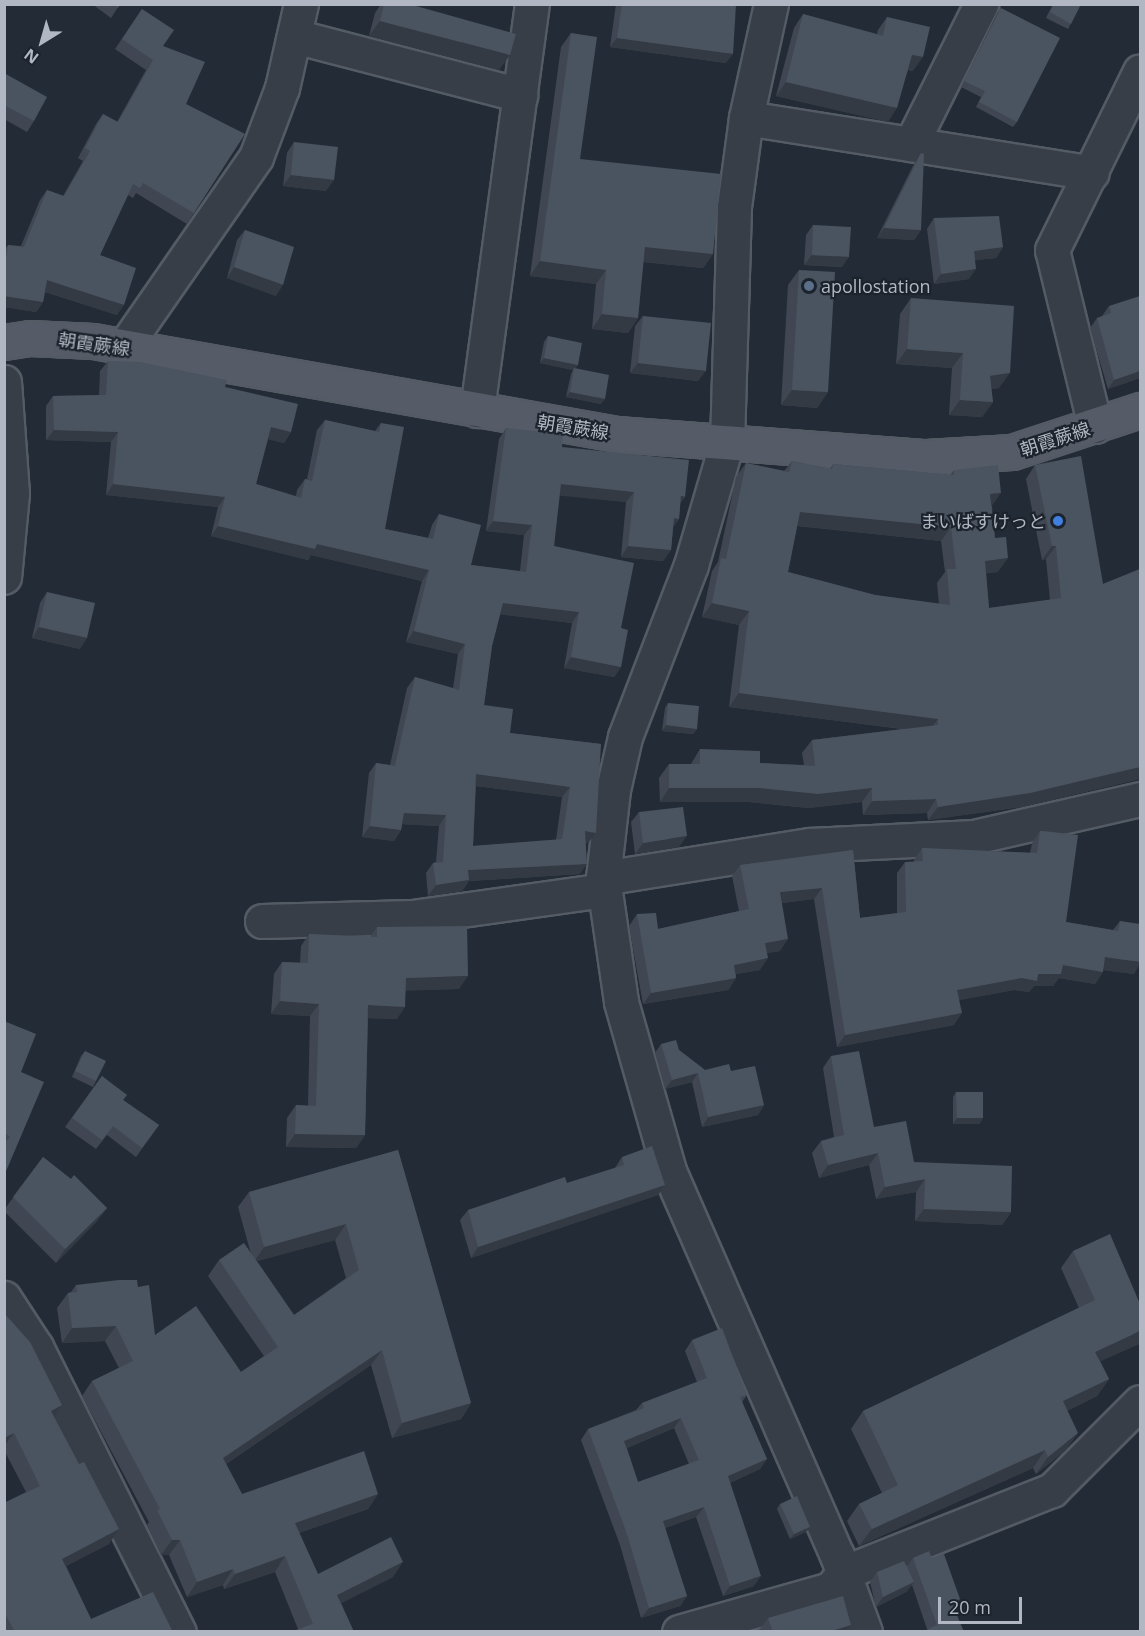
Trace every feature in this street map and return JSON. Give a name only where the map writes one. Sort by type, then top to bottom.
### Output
[{"type":"main road","name":"朝霞蕨線","points":[[4,342],[68,338],[606,433],[958,456],[1012,452],[1140,410]]},
{"type":"street","points":[[124,347],[256,157],[282,88],[301,4]]},
{"type":"street","points":[[477,410],[532,4]]},
{"type":"street","points":[[771,4],[746,118],[734,207],[727,442],[689,573],[625,737],[613,790],[604,884],[621,1002],[669,1171],[843,1574],[865,1632]]},
{"type":"street","points":[[911,144],[981,4]]},
{"type":"street","points":[[294,36],[520,95]]},
{"type":"street","points":[[1095,426],[1052,250],[1092,173],[1140,71]]},
{"type":"street","points":[[746,118],[1092,173]]},
{"type":"street","points":[[4,382],[12,493],[4,577]]},
{"type":"street","points":[[262,921],[412,917],[810,845],[974,837],[1140,799]]},
{"type":"street","points":[[4,1298],[52,1377],[179,1632]]},
{"type":"street","points":[[679,1632],[831,1589],[843,1574],[1052,1490],[1140,1402]]},
{"type":"building","points":[[384,4],[409,4],[516,34],[510,55],[380,21]]},
{"type":"building","points":[[622,4],[736,4],[733,54],[617,38]]},
{"type":"building","points":[[1054,4],[1081,4],[1071,24],[1050,12]]},
{"type":"building","points":[[1001,8],[1060,38],[1017,122],[979,102],[985,91],[964,81]]},
{"type":"building","points":[[142,9],[174,30],[163,46],[205,62],[186,104],[245,134],[194,213],[143,183],[140,188],[133,184],[100,255],[136,268],[124,305],[47,280],[43,302],[4,296],[4,270],[8,245],[24,247],[47,190],[64,196],[90,151],[85,148],[103,114],[118,122],[153,60],[122,39]]},
{"type":"building","points":[[803,14],[883,36],[887,17],[930,27],[923,57],[912,55],[897,108],[786,82]]},
{"type":"building","points":[[571,33],[597,37],[580,159],[721,174],[713,254],[645,247],[638,318],[602,314],[606,270],[540,261]]},
{"type":"building","points":[[4,73],[47,97],[34,121],[4,105]]},
{"type":"building","points":[[294,142],[338,147],[334,180],[291,175]]},
{"type":"building","points":[[921,153],[924,154],[921,230],[884,228]]},
{"type":"building","points":[[999,216],[1003,247],[974,251],[976,269],[941,274],[934,218]]},
{"type":"building","points":[[813,225],[851,227],[849,257],[812,255]]},
{"type":"building","points":[[245,230],[294,247],[283,285],[234,267]]},
{"type":"building","points":[[799,270],[835,272],[828,392],[792,390]]},
{"type":"building","points":[[1140,296],[1140,371],[1114,380],[1097,318],[1111,313],[1109,306]]},
{"type":"building","points":[[911,298],[1014,306],[1010,373],[990,376],[993,402],[960,400],[963,353],[907,349]]},
{"type":"building","points":[[643,316],[711,323],[706,371],[638,363]]},
{"type":"building","points":[[548,336],[582,343],[578,365],[544,358]]},
{"type":"building","points":[[108,361],[140,362],[227,380],[225,387],[298,404],[291,432],[271,427],[256,484],[301,498],[305,479],[312,481],[325,420],[379,432],[381,423],[404,427],[385,529],[433,539],[439,514],[481,525],[471,565],[526,572],[532,525],[493,521],[506,428],[563,434],[562,447],[689,460],[685,497],[681,496],[679,519],[674,518],[671,550],[628,546],[634,492],[561,484],[554,546],[634,563],[621,628],[628,630],[621,667],[571,657],[579,612],[503,603],[492,646],[484,705],[513,709],[510,733],[601,744],[596,833],[585,831],[587,864],[468,870],[469,880],[436,885],[433,863],[443,862],[446,815],[404,813],[401,830],[370,826],[376,763],[395,766],[415,677],[459,690],[465,644],[414,631],[429,570],[317,544],[315,549],[218,526],[225,497],[113,484],[118,432],[54,430],[53,396],[106,395]],"holes":[[[476,774],[570,787],[562,839],[473,846]]]},
{"type":"building","points":[[574,368],[609,375],[605,399],[570,392]]},
{"type":"building","points":[[1081,456],[1103,584],[1140,569],[1140,767],[1030,793],[938,807],[936,799],[872,801],[872,788],[818,794],[759,788],[669,788],[669,764],[700,764],[700,749],[760,751],[760,763],[815,766],[812,740],[938,725],[938,719],[739,693],[749,611],[712,603],[721,558],[726,559],[746,463],[789,472],[792,461],[832,469],[833,464],[954,475],[954,470],[998,465],[1001,493],[990,494],[995,538],[1006,537],[1008,558],[985,561],[989,608],[1061,598],[1056,546],[1052,546],[1035,465]],"holes":[[[800,512],[951,527],[956,569],[947,569],[950,605],[875,595],[788,572]]]},
{"type":"building","points":[[47,592],[95,603],[87,638],[39,627]]},
{"type":"building","points":[[668,703],[699,706],[697,729],[666,725]]},
{"type":"building","points":[[683,807],[687,836],[643,843],[639,812]]},
{"type":"building","points":[[1040,831],[1078,835],[1066,922],[1118,931],[1120,921],[1140,924],[1140,962],[1105,957],[1103,972],[1063,965],[1061,974],[1038,974],[1037,981],[1022,978],[957,990],[962,1013],[845,1035],[822,888],[780,892],[788,939],[765,943],[768,958],[734,965],[736,978],[651,993],[637,914],[656,913],[658,929],[749,909],[740,865],[853,850],[860,918],[906,912],[905,862],[923,861],[922,848],[1037,853]]},
{"type":"building","points":[[467,926],[468,976],[406,978],[405,1007],[368,1005],[365,1135],[295,1134],[296,1105],[316,1106],[319,1004],[280,1001],[282,962],[308,963],[309,934],[377,937],[377,927]]},
{"type":"building","points":[[4,1021],[36,1034],[21,1072],[44,1082],[4,1176],[4,1143],[10,1137],[4,1132]]},
{"type":"building","points":[[676,1040],[679,1050],[705,1070],[729,1064],[731,1071],[755,1066],[764,1105],[708,1117],[698,1073],[672,1080],[661,1044]]},
{"type":"building","points":[[85,1051],[106,1061],[96,1081],[75,1071]]},
{"type":"building","points":[[859,1051],[874,1127],[906,1121],[914,1162],[1012,1166],[1011,1212],[924,1209],[925,1179],[885,1187],[878,1153],[828,1165],[821,1141],[844,1135],[831,1056]]},
{"type":"building","points":[[102,1076],[127,1095],[123,1100],[159,1125],[142,1148],[113,1126],[102,1140],[72,1118]]},
{"type":"building","points":[[956,1092],[983,1092],[983,1118],[957,1118]]},
{"type":"building","points":[[652,1146],[665,1185],[478,1247],[468,1210],[565,1177],[567,1183],[624,1165],[622,1157]]},
{"type":"building","points":[[398,1150],[471,1403],[402,1423],[382,1350],[223,1458],[242,1494],[364,1451],[378,1494],[295,1523],[318,1574],[391,1537],[403,1562],[337,1595],[354,1632],[290,1632],[313,1624],[285,1556],[235,1574],[233,1569],[197,1582],[180,1540],[172,1540],[157,1510],[160,1509],[92,1381],[133,1361],[116,1326],[72,1328],[68,1293],[77,1292],[76,1285],[119,1280],[137,1280],[138,1287],[149,1285],[155,1335],[196,1306],[241,1372],[278,1347],[219,1260],[244,1243],[294,1315],[359,1270],[346,1224],[264,1247],[249,1192]]},
{"type":"building","points":[[43,1157],[71,1179],[74,1175],[107,1208],[65,1249],[13,1197]]},
{"type":"building","points":[[1110,1234],[1140,1304],[1140,1331],[1095,1352],[1109,1379],[1063,1401],[1078,1433],[1048,1457],[1045,1450],[872,1529],[859,1504],[898,1485],[863,1411],[1095,1300],[1073,1251]]},
{"type":"building","points":[[4,1313],[30,1342],[62,1405],[51,1411],[79,1464],[84,1462],[119,1529],[62,1559],[91,1619],[153,1592],[173,1632],[15,1632],[4,1612],[4,1503],[40,1486],[14,1433],[4,1438]]},
{"type":"building","points":[[722,1328],[747,1395],[740,1397],[767,1459],[728,1476],[761,1576],[730,1586],[704,1507],[663,1521],[687,1596],[649,1608],[627,1534],[588,1429],[644,1408],[642,1403],[707,1378],[692,1340]],"holes":[[[681,1418],[699,1460],[638,1482],[624,1441]]]},
{"type":"building","points":[[797,1496],[810,1527],[794,1534],[780,1504]]},
{"type":"building","points":[[929,1551],[932,1558],[944,1554],[960,1599],[951,1602],[964,1632],[922,1632],[937,1625],[913,1558]]},
{"type":"building","points":[[904,1561],[914,1582],[883,1597],[877,1572]]},
{"type":"building","points":[[843,1596],[851,1625],[828,1632],[773,1632],[768,1618]]},
{"type":"place","name":"apollostation","points":[[809,286]]},
{"type":"place","name":"まいばすけっと","points":[[1058,521]]}]
